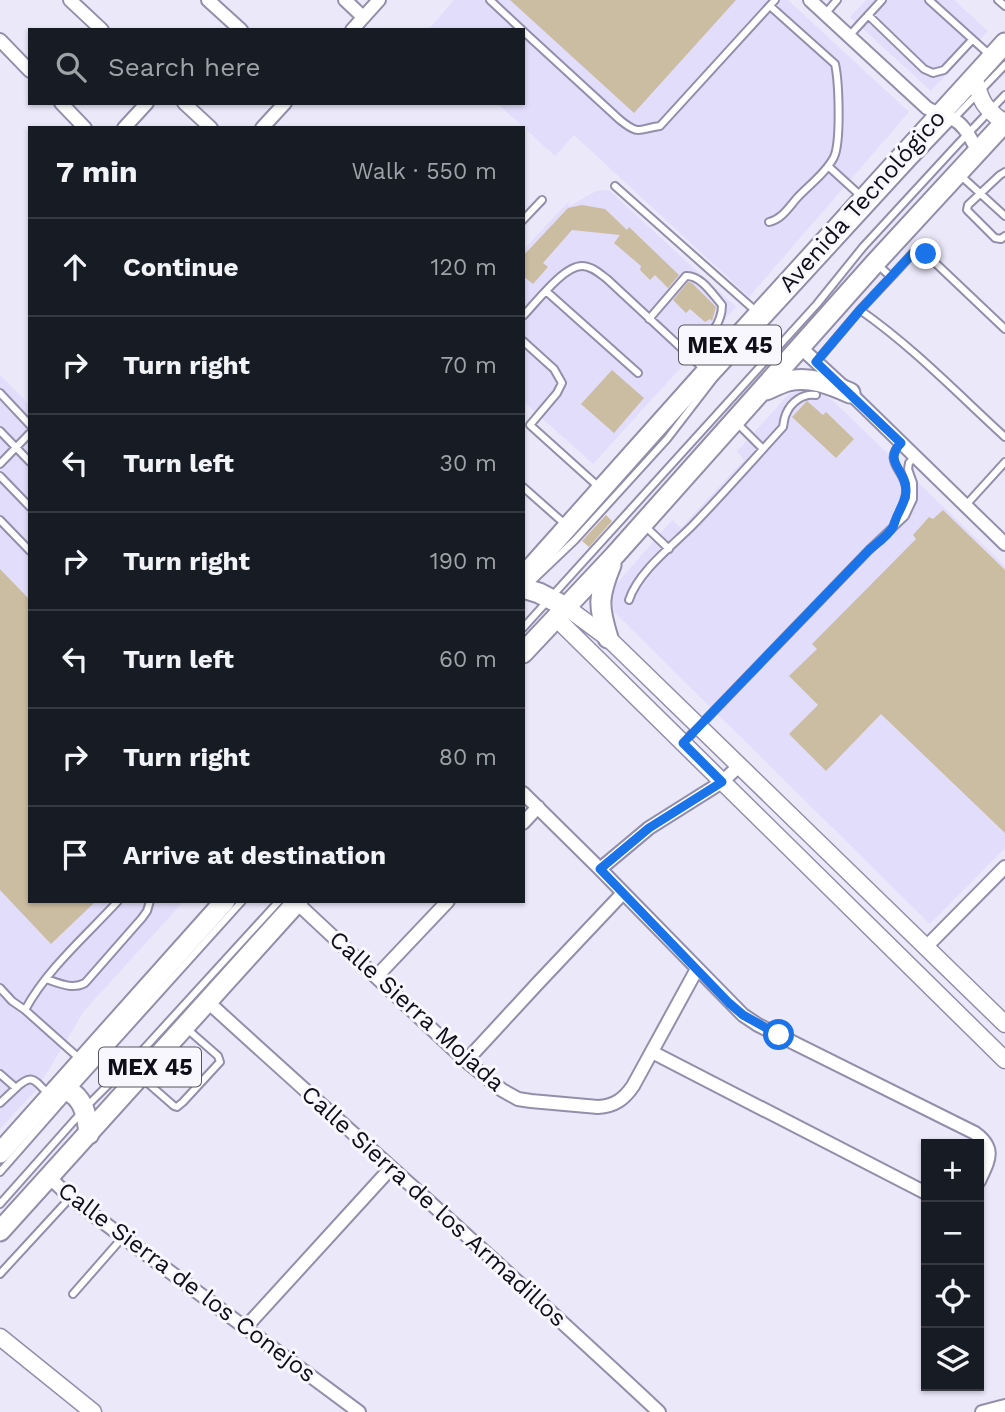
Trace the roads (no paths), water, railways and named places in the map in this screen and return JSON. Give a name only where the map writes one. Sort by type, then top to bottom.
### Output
[{"type":"main road","name":"Avenida Tecnológico","points":[[525,585],[568,527],[706,372],[863,198],[946,117],[1001,55]]},
{"type":"main road","name":"Avenida Tecnológico","points":[[525,650],[558,608],[615,555],[958,173],[973,142],[1001,120]]},
{"type":"main road","points":[[762,391],[788,381],[804,380],[828,384],[850,393]]},
{"type":"main road","points":[[608,638],[600,597],[615,555]]},
{"type":"main road","points":[[525,587],[558,608]]},
{"type":"main road","name":"MEX 45","points":[[0,1153],[59,1092],[82,1060],[223,903]]},
{"type":"main road","name":"MEX 45","points":[[0,1231],[208,1002],[290,903]]},
{"type":"main road","points":[[59,1092],[85,1108],[89,1134]]},
{"type":"street","points":[[70,0],[100,28]]},
{"type":"street","points":[[208,0],[239,28]]},
{"type":"street","points":[[345,0],[363,17]]},
{"type":"street","points":[[354,28],[379,0]]},
{"type":"street","points":[[810,0],[927,108],[961,124],[973,142]]},
{"type":"street","points":[[0,40],[28,69]]},
{"type":"street","points":[[976,85],[983,103],[1001,120]]},
{"type":"street","points":[[63,105],[83,126]]},
{"type":"street","points":[[126,126],[145,105]]},
{"type":"street","points":[[186,105],[209,126]]},
{"type":"street","points":[[264,126],[283,105]]},
{"type":"street","points":[[800,347],[1005,544]]},
{"type":"street","points":[[558,608],[608,638],[1005,1024]]},
{"type":"street","points":[[558,608],[683,743],[1005,1060]]},
{"type":"street","points":[[600,869],[649,828],[722,782],[740,765]]},
{"type":"street","points":[[525,795],[736,1009],[758,1025],[983,1139]]},
{"type":"street","points":[[525,821],[538,807]]},
{"type":"street","points":[[927,946],[1005,867]]},
{"type":"street","points":[[466,1061],[623,893]]},
{"type":"street","name":"Calle Sierra Mojada","points":[[292,903],[466,1061],[502,1090],[518,1099],[608,1106],[626,1096],[652,1052]]},
{"type":"street","points":[[376,977],[446,903]]},
{"type":"street","points":[[697,969],[652,1052],[921,1190]]},
{"type":"street","name":"Calle Sierra de los Armadillos","points":[[208,1002],[659,1412]]},
{"type":"street","points":[[984,1141],[990,1158],[984,1171]]},
{"type":"street","points":[[245,1328],[391,1168]]},
{"type":"street","name":"Calle Sierra de los Conejos","points":[[49,1177],[71,1198],[359,1412]]},
{"type":"street","points":[[0,1337],[93,1412]]},
{"type":"street","points":[[982,1412],[1005,1406]]},
{"type":"lane","points":[[490,0],[521,28]]},
{"type":"lane","points":[[525,32],[629,128],[638,131],[660,126],[775,0]]},
{"type":"lane","points":[[825,14],[837,0]]},
{"type":"lane","points":[[849,36],[882,0]]},
{"type":"lane","points":[[929,0],[972,40],[1001,55]]},
{"type":"lane","points":[[998,0],[1005,6]]},
{"type":"lane","points":[[769,6],[835,64],[838,89],[834,155],[828,166],[783,214],[775,221],[769,222]]},
{"type":"lane","points":[[868,15],[924,69],[933,73],[944,70],[972,40]]},
{"type":"lane","points":[[1001,120],[1005,96]]},
{"type":"lane","points":[[525,585],[590,524],[667,439],[714,378],[946,117]]},
{"type":"lane","points":[[525,627],[558,608],[863,247],[973,142]]},
{"type":"lane","points":[[828,166],[863,198]]},
{"type":"lane","points":[[1005,172],[968,205],[967,210],[995,238],[1001,239],[1005,236]]},
{"type":"lane","points":[[958,173],[1005,216]]},
{"type":"lane","points":[[615,186],[760,314]]},
{"type":"lane","points":[[525,218],[542,200]]},
{"type":"lane","points":[[816,362],[891,276],[913,253],[919,251],[926,254],[1005,328]]},
{"type":"lane","points":[[875,263],[891,276]]},
{"type":"lane","points":[[525,314],[568,271],[583,265],[593,268],[706,372]]},
{"type":"lane","points":[[649,319],[686,276],[694,276],[703,284],[722,306],[722,316],[718,325],[689,355]]},
{"type":"lane","points":[[546,291],[638,373]]},
{"type":"lane","points":[[860,310],[885,327],[1005,437]]},
{"type":"lane","points":[[525,343],[554,369],[562,383],[530,425]]},
{"type":"lane","points":[[0,393],[28,423]]},
{"type":"lane","points":[[629,600],[647,571],[783,427],[786,413],[798,399],[808,393],[816,395]]},
{"type":"lane","points":[[525,421],[602,489]]},
{"type":"lane","points":[[734,421],[763,450]]},
{"type":"lane","points":[[0,431],[28,460]]},
{"type":"lane","points":[[0,464],[28,435]]},
{"type":"lane","points":[[892,530],[906,494],[903,476],[893,456],[894,450],[901,443]]},
{"type":"lane","points":[[683,743],[905,516],[913,499],[913,484],[908,469],[915,456]]},
{"type":"lane","points":[[966,505],[1005,462]]},
{"type":"lane","points":[[0,476],[28,505]]},
{"type":"lane","points":[[525,488],[568,527]]},
{"type":"lane","points":[[0,520],[28,549]]},
{"type":"lane","points":[[643,524],[669,549]]},
{"type":"lane","points":[[25,1010],[46,979],[116,903]]},
{"type":"lane","points":[[46,979],[81,986],[142,918],[149,903]]},
{"type":"lane","points":[[0,1172],[59,1092],[240,903]]},
{"type":"lane","points":[[0,1204],[85,1108],[290,903]]},
{"type":"lane","points":[[0,988],[82,1060]]},
{"type":"lane","points":[[141,1076],[177,1107],[220,1062],[218,1056],[185,1027]]},
{"type":"lane","points":[[0,1074],[16,1088]]},
{"type":"lane","points":[[0,1103],[28,1079],[59,1092]]},
{"type":"lane","points":[[0,1273],[71,1198]]},
{"type":"lane","points":[[74,1294],[123,1237]]}]
